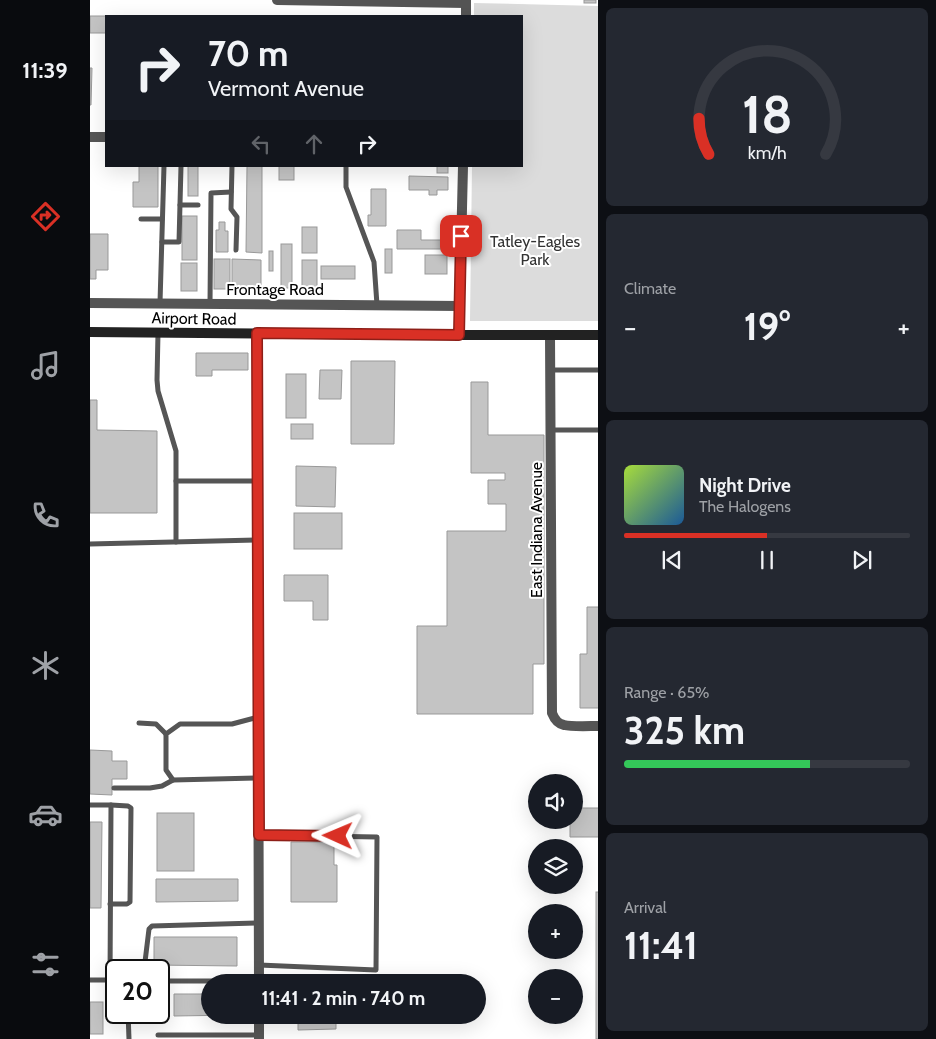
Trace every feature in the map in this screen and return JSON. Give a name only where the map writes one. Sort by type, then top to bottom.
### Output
[{"type":"main road","name":"Airport Road","points":[[90,332],[598,335]]},
{"type":"street","points":[[277,0],[466,1],[466,15]]},
{"type":"street","points":[[90,137],[105,137]]},
{"type":"street","points":[[459,335],[463,167]]},
{"type":"street","name":"Frontage Road","points":[[90,303],[460,306]]},
{"type":"street","points":[[257,333],[259,974]]},
{"type":"street","name":"East Indiana Avenue","points":[[550,335],[551,708],[554,719],[558,723],[564,725],[598,726]]},
{"type":"street","points":[[259,1024],[259,1037]]},
{"type":"lane","points":[[160,304],[164,167]]},
{"type":"lane","points":[[162,242],[179,242],[181,167]]},
{"type":"lane","points":[[232,167],[231,209],[237,217],[236,250]]},
{"type":"lane","points":[[346,167],[346,187],[374,262],[377,305]]},
{"type":"lane","points":[[210,304],[211,193],[232,192]]},
{"type":"lane","points":[[180,205],[198,205]]},
{"type":"lane","points":[[141,218],[162,219]]},
{"type":"lane","points":[[158,332],[158,391],[176,451],[176,542]]},
{"type":"lane","points":[[550,370],[598,370]]},
{"type":"lane","points":[[551,430],[598,430]]},
{"type":"lane","points":[[176,481],[258,481]]},
{"type":"lane","points":[[90,544],[258,540]]},
{"type":"lane","points":[[166,734],[180,724],[232,724],[258,717]]},
{"type":"lane","points":[[139,723],[156,724],[166,734],[166,770],[173,780]]},
{"type":"lane","points":[[114,788],[150,788],[162,786],[173,780],[259,778]]},
{"type":"lane","points":[[90,805],[128,806],[131,808],[130,902],[127,904],[110,904]]},
{"type":"lane","points":[[111,806],[110,904],[112,959]]},
{"type":"lane","points":[[259,835],[378,837],[376,970],[259,965]]},
{"type":"lane","points":[[145,959],[149,929],[152,926],[259,922]]},
{"type":"lane","points":[[90,980],[105,980]]},
{"type":"lane","points":[[170,981],[201,981]]},
{"type":"lane","points":[[128,1024],[128,1039]]},
{"type":"lane","points":[[158,1035],[259,1037]]},
{"type":"green space","name":"Tatley-Eagles Park","points":[[474,3],[598,6],[598,321],[470,321],[472,167],[523,167],[523,15],[474,15]]},
{"type":"building","points":[[584,0],[596,0],[596,3],[584,3]]},
{"type":"building","points":[[90,16],[105,16],[105,33],[90,33]]},
{"type":"building","points":[[90,68],[92,68],[91,105],[90,105]]},
{"type":"building","points":[[139,167],[158,167],[158,207],[133,207],[133,182],[139,182]]},
{"type":"building","points":[[188,167],[198,167],[198,196],[188,196]]},
{"type":"building","points":[[247,167],[262,167],[262,253],[246,252]]},
{"type":"building","points":[[279,167],[294,167],[294,180],[279,180]]},
{"type":"building","points":[[437,167],[448,167],[448,173],[437,173]]},
{"type":"building","points":[[409,176],[448,177],[448,190],[437,190],[437,195],[429,195],[429,190],[409,190]]},
{"type":"building","points":[[371,189],[386,189],[386,226],[368,226],[368,215],[371,215]]},
{"type":"building","points":[[182,216],[197,216],[197,260],[182,260]]},
{"type":"building","points":[[219,222],[225,222],[225,231],[228,231],[228,252],[216,252],[216,230],[219,230]]},
{"type":"building","points":[[302,227],[317,227],[317,253],[302,253]]},
{"type":"building","points":[[397,230],[421,230],[421,240],[442,240],[442,249],[397,249]]},
{"type":"building","points":[[90,234],[108,234],[108,270],[96,270],[96,279],[90,279]]},
{"type":"building","points":[[281,244],[292,244],[292,288],[281,288]]},
{"type":"building","points":[[385,249],[392,249],[392,273],[385,273]]},
{"type":"building","points":[[269,251],[273,251],[273,271],[269,271]]},
{"type":"building","points":[[425,255],[447,255],[447,274],[425,274]]},
{"type":"building","points":[[214,259],[230,259],[230,289],[214,289]]},
{"type":"building","points":[[232,259],[261,260],[261,288],[232,286]]},
{"type":"building","points":[[302,260],[317,260],[317,288],[302,288]]},
{"type":"building","points":[[181,263],[197,263],[197,291],[181,291]]},
{"type":"building","points":[[321,266],[355,266],[355,279],[321,279]]},
{"type":"building","points":[[196,353],[248,353],[248,370],[212,370],[212,376],[196,376]]},
{"type":"building","points":[[351,361],[395,361],[394,444],[351,444]]},
{"type":"building","points":[[320,370],[342,370],[341,399],[319,399]]},
{"type":"building","points":[[286,374],[306,374],[306,418],[286,418]]},
{"type":"building","points":[[471,382],[488,382],[488,435],[544,435],[544,664],[533,664],[533,714],[417,714],[417,626],[447,626],[447,531],[506,531],[506,504],[488,504],[488,480],[505,480],[505,473],[471,473]]},
{"type":"building","points":[[90,400],[97,400],[97,430],[157,431],[157,513],[90,513]]},
{"type":"building","points":[[291,424],[313,424],[313,439],[291,439]]},
{"type":"building","points":[[296,466],[336,467],[335,507],[296,506]]},
{"type":"building","points":[[294,513],[342,513],[342,549],[294,549]]},
{"type":"building","points":[[284,575],[328,575],[328,620],[313,620],[313,601],[284,601]]},
{"type":"building","points":[[587,607],[598,607],[598,708],[580,708],[580,654],[587,654]]},
{"type":"building","points":[[90,750],[112,751],[112,761],[127,761],[127,779],[112,779],[112,795],[90,794]]},
{"type":"building","points":[[583,808],[598,808],[598,837],[570,837],[570,829],[583,829]]},
{"type":"building","points":[[157,813],[194,813],[194,871],[157,871]]},
{"type":"building","points":[[90,822],[102,822],[101,908],[90,908]]},
{"type":"building","points":[[291,842],[334,842],[334,865],[337,865],[337,902],[291,902]]},
{"type":"building","points":[[156,879],[238,879],[238,901],[156,902]]},
{"type":"building","points":[[596,892],[598,892],[598,1039],[596,1039]]},
{"type":"building","points":[[154,937],[237,937],[237,966],[170,965],[170,959],[154,959]]},
{"type":"building","points":[[174,994],[201,994],[201,1016],[174,1016]]},
{"type":"building","points":[[90,1002],[103,1002],[103,1034],[90,1034]]},
{"type":"building","points":[[298,1024],[336,1024],[336,1029],[298,1030]]},
{"type":"route","points":[[338,836],[259,835],[257,333],[459,335],[461,236]]}]
